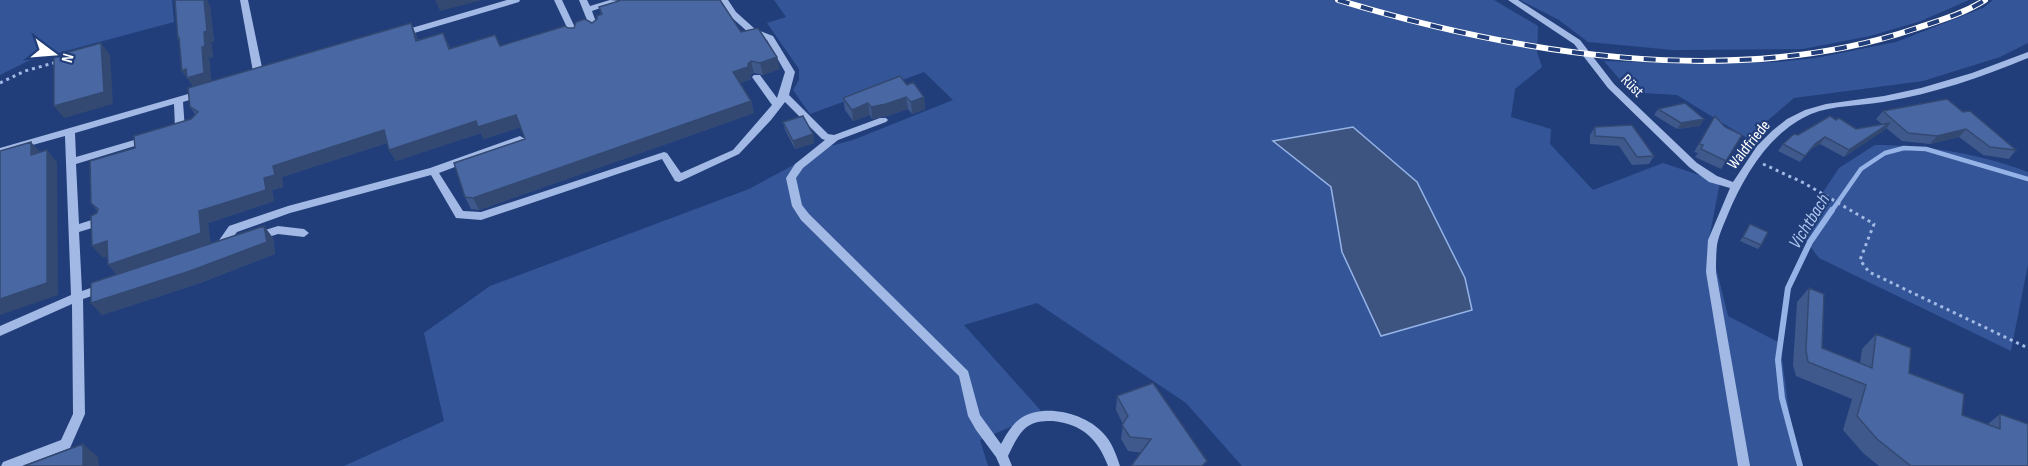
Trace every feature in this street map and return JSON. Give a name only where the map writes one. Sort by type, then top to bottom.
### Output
[{"type":"street","points":[[244,0],[259,77]]},
{"type":"street","points":[[393,37],[516,0]]},
{"type":"street","points":[[558,0],[575,36]]},
{"type":"street","points":[[583,0],[595,30]]},
{"type":"street","points":[[433,171],[460,215],[481,216],[664,154],[679,178],[736,152],[768,118],[784,96],[790,72],[770,38],[752,30],[733,14],[724,0]]},
{"type":"street","name":"Rüst","points":[[1512,0],[1551,23],[1577,42],[1611,86],[1692,165],[1713,179],[1735,186]]},
{"type":"street","points":[[589,14],[617,4]]},
{"type":"street","name":"Waldfriede","points":[[1744,466],[1711,272],[1712,242],[1735,186],[1753,159],[1785,125],[1809,112],[1933,88],[1994,70],[2028,55]]},
{"type":"street","points":[[249,80],[270,73]]},
{"type":"street","points":[[758,77],[777,105]]},
{"type":"street","points":[[0,151],[208,91]]},
{"type":"street","points":[[784,96],[825,137],[835,138]]},
{"type":"street","points":[[169,133],[184,129],[178,100]]},
{"type":"street","points":[[884,120],[835,138],[799,166],[790,178],[797,206],[805,217],[964,374],[970,405],[977,421],[1004,460]]},
{"type":"street","points":[[7,466],[67,449],[79,414],[70,132]]},
{"type":"street","points":[[71,162],[158,136]]},
{"type":"street","points":[[304,233],[278,230],[213,250],[233,229],[288,210],[433,171],[520,139]]},
{"type":"street","points":[[74,230],[101,220]]},
{"type":"street","points":[[0,331],[77,297],[120,282]]},
{"type":"street","points":[[1004,460],[1013,435],[1025,421],[1045,416],[1070,418],[1087,425],[1109,450],[1114,466]]},
{"type":"path","points":[[0,83],[25,71],[61,61]]},
{"type":"path","points":[[1753,159],[1821,192],[1874,224],[1860,260],[1869,272],[2028,348]]},
{"type":"shaded area","points":[[0,0],[172,0],[174,22],[28,61],[0,75]]},
{"type":"shaded area","points":[[774,0],[1494,0],[1538,26],[1537,52],[1542,67],[1515,89],[1511,117],[1551,129],[1550,144],[1593,190],[1663,163],[1720,182],[1709,239],[1728,316],[1780,343],[1796,466],[1242,466],[1186,403],[1037,303],[964,325],[1043,413],[980,440],[988,466],[344,466],[444,421],[424,333],[490,286],[749,189],[827,147],[853,140],[953,100],[924,72],[810,114],[793,90],[799,80],[799,69],[767,23],[786,17]],"holes":[[[1331,187],[1381,335],[1342,252]]]},
{"type":"shaded area","points":[[1520,0],[1969,0],[1921,21],[1870,36],[1803,49],[1673,50],[1588,42],[1559,20]]},
{"type":"shaded area","points":[[1993,0],[2028,0],[2028,43],[2000,57],[1923,81],[1794,98],[1747,138],[1677,95],[1643,93],[1622,82],[1604,61],[1693,64],[1777,62],[1816,58],[1896,42],[1983,8]]},
{"type":"shaded area","points":[[1353,127],[1417,182],[1465,278],[1472,310],[1381,336],[1342,252],[1331,187],[1273,141]]},
{"type":"shaded area","points":[[1875,145],[1953,152],[1991,160],[2028,172],[2028,264],[2011,351],[1819,258],[1798,230],[1839,168]]},
{"type":"building","points":[[175,0],[204,0],[207,31],[204,32],[205,46],[202,47],[204,73],[187,78],[186,69],[182,71]]},
{"type":"building","points":[[618,0],[720,0],[741,32],[758,28],[777,57],[760,63],[751,61],[748,67],[733,72],[751,101],[473,198],[465,197],[454,163],[525,139],[516,115],[478,127],[476,121],[389,150],[384,130],[273,166],[275,175],[264,178],[266,190],[199,211],[201,233],[108,265],[107,241],[92,246],[91,216],[97,213],[98,209],[91,203],[90,161],[135,148],[134,136],[191,119],[198,112],[190,107],[188,88],[411,23],[416,41],[443,33],[449,49],[495,35],[500,46],[565,26],[574,28],[576,22],[585,19],[592,23],[597,16],[602,14],[599,7]]},
{"type":"building","points":[[101,43],[104,92],[54,106],[54,56]]},
{"type":"building","points":[[900,76],[907,85],[913,82],[924,97],[911,102],[906,97],[871,107],[868,103],[852,110],[843,98]]},
{"type":"building","points":[[1947,99],[1963,112],[1970,111],[2016,150],[1990,147],[1966,129],[1937,136],[1908,133],[1883,111]]},
{"type":"building","points":[[1685,103],[1704,119],[1681,123],[1658,109]]},
{"type":"building","points":[[803,116],[813,134],[793,141],[783,122]]},
{"type":"building","points":[[1715,116],[1725,127],[1742,135],[1726,161],[1701,149],[1703,145],[1699,144]]},
{"type":"building","points":[[1830,116],[1836,120],[1839,118],[1856,129],[1890,123],[1849,150],[1825,137],[1815,144],[1805,156],[1783,144],[1794,134],[1798,135]]},
{"type":"building","points":[[1632,125],[1654,156],[1637,157],[1624,138],[1595,136],[1595,127]]},
{"type":"building","points":[[31,142],[31,155],[47,150],[47,283],[0,299],[0,151]]},
{"type":"building","points":[[1750,224],[1768,232],[1761,245],[1743,237]]},
{"type":"building","points":[[264,226],[267,242],[190,271],[91,303],[91,283]]},
{"type":"building","points":[[1809,288],[1824,294],[1822,348],[1872,368],[1876,334],[1911,348],[1909,373],[1964,394],[1962,415],[2000,429],[2000,414],[2028,424],[2028,466],[1911,466],[1877,439],[1857,416],[1866,385],[1808,362],[1806,350]]},
{"type":"building","points":[[1153,383],[1207,461],[1202,466],[1131,466],[1151,439],[1130,437],[1122,425],[1128,416],[1117,396]]},
{"type":"building","points":[[83,444],[83,466],[24,466]]},
{"type":"waterway","name":"Vichtbach","points":[[1831,212],[1861,169],[1885,153],[1904,148],[1926,149],[2028,179]]},
{"type":"waterway","name":"Vichtbach","points":[[1800,466],[1782,398],[1778,360],[1788,288],[1810,242],[1832,210]]},
{"type":"railway","points":[[1338,0],[1478,36],[1551,49],[1625,58],[1699,61],[1773,58],[1845,47],[1941,20],[1985,0]]}]
